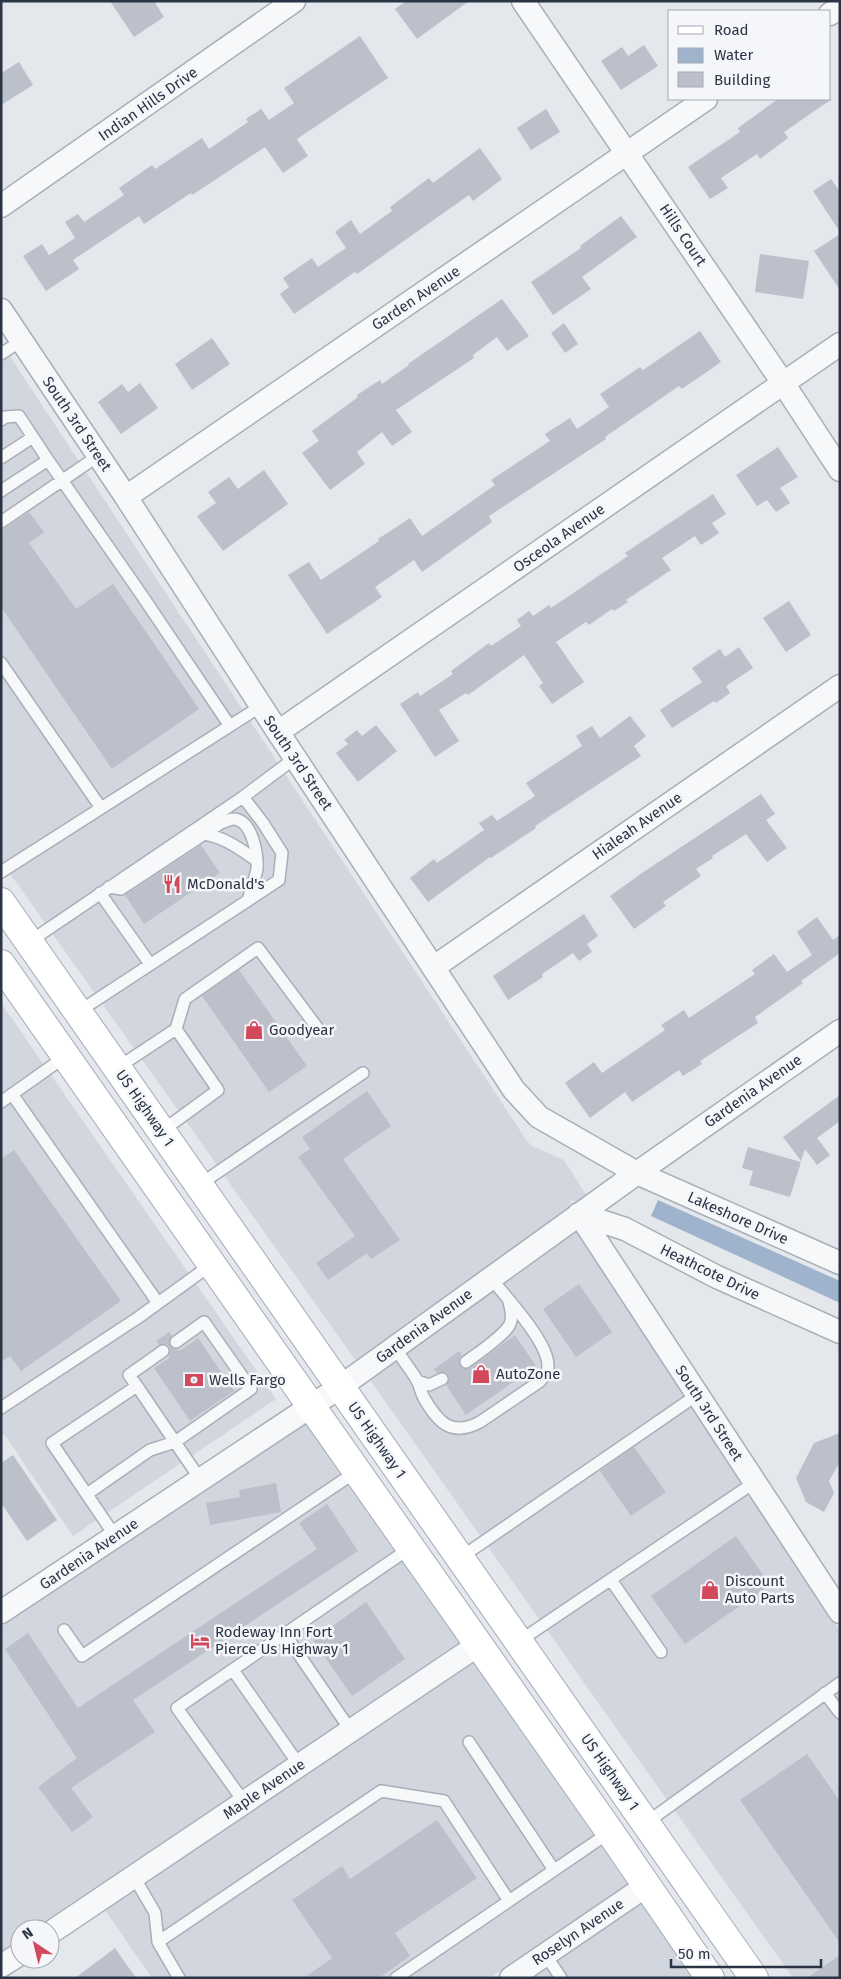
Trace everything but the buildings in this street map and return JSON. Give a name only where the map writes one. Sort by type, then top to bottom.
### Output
[{"type":"main road","name":"US Highway 1","points":[[1,902],[754,1978]]},
{"type":"main road","points":[[6,971],[53,1007],[78,1012]]},
{"type":"main road","points":[[6,971],[610,1832],[710,1978]]},
{"type":"main road","points":[[66,1056],[78,1055],[92,1058],[122,1074]]},
{"type":"street","name":"Indian Hills Drive","points":[[1,206],[294,1]]},
{"type":"street","name":"Hills Court","points":[[523,1],[783,382],[840,470]]},
{"type":"street","name":"Garden Avenue","points":[[126,497],[705,100]]},
{"type":"street","name":"South 3rd Street","points":[[1,310],[126,497],[514,1090],[539,1117],[637,1173]]},
{"type":"street","name":"Osceola Avenue","points":[[278,732],[840,344]]},
{"type":"street","name":"Hialeah Avenue","points":[[434,967],[840,686]]},
{"type":"street","name":"Gardenia Avenue","points":[[1,1612],[340,1387],[579,1214],[840,1031]]},
{"type":"street","name":"Lakeshore Drive","points":[[637,1173],[840,1263]]},
{"type":"street","name":"South 3rd Street","points":[[579,1214],[755,1482],[836,1599]]},
{"type":"street","name":"Heathcote Drive","points":[[579,1214],[625,1229],[717,1277],[840,1332]]},
{"type":"street","points":[[615,1270],[625,1252],[642,1238]]},
{"type":"street","name":"Maple Avenue","points":[[60,1926],[478,1645]]},
{"type":"street","name":"Roselyn Avenue","points":[[511,1978],[646,1886]]},
{"type":"lane","points":[[1,354],[21,341]]},
{"type":"lane","points":[[1,420],[19,416],[230,726]]},
{"type":"lane","points":[[1,458],[33,437]]},
{"type":"lane","points":[[1,522],[98,456]]},
{"type":"lane","points":[[1,491],[48,460]]},
{"type":"lane","points":[[1,663],[101,808]]},
{"type":"lane","points":[[1,872],[261,706]]},
{"type":"lane","points":[[30,942],[243,797],[295,758]]},
{"type":"lane","points":[[78,1012],[280,880],[282,853],[264,823],[243,797]]},
{"type":"lane","points":[[105,890],[121,889],[221,823],[232,819],[240,821],[253,836],[257,868],[248,900]]},
{"type":"lane","points":[[204,834],[234,845],[256,860]]},
{"type":"lane","points":[[105,890],[150,964]]},
{"type":"lane","points":[[122,1074],[176,1029],[185,999],[258,948],[319,1030]]},
{"type":"lane","points":[[162,1131],[218,1090],[176,1029]]},
{"type":"lane","points":[[1,1102],[66,1056]]},
{"type":"lane","points":[[199,1185],[363,1073]]},
{"type":"lane","points":[[12,1094],[158,1303]]},
{"type":"lane","points":[[1,1408],[158,1303],[212,1264]]},
{"type":"lane","points":[[394,1347],[417,1381],[437,1419],[445,1425],[458,1429],[470,1427],[480,1422],[539,1382],[546,1374],[548,1364],[545,1356],[531,1326],[509,1302],[491,1278]]},
{"type":"lane","points":[[466,1362],[486,1348],[510,1325],[509,1302]]},
{"type":"lane","points":[[87,1494],[150,1450],[175,1442],[251,1389],[204,1322],[176,1342]]},
{"type":"lane","points":[[164,1351],[128,1375],[200,1479]]},
{"type":"lane","points":[[417,1381],[429,1385],[442,1379]]},
{"type":"lane","points":[[115,1536],[52,1443],[137,1386]]},
{"type":"lane","points":[[460,1558],[698,1395]]},
{"type":"lane","points":[[64,1630],[82,1656],[357,1471]]},
{"type":"lane","points":[[518,1642],[755,1482]]},
{"type":"lane","points":[[244,1802],[178,1708],[410,1548]]},
{"type":"lane","points":[[611,1580],[661,1652]]},
{"type":"lane","points":[[285,1634],[351,1731]]},
{"type":"lane","points":[[233,1670],[299,1765]]},
{"type":"lane","points":[[646,1823],[840,1683]]},
{"type":"lane","points":[[825,1693],[840,1714]]},
{"type":"lane","points":[[468,1742],[554,1870]]},
{"type":"lane","points":[[158,1942],[381,1790],[444,1801],[509,1901]]},
{"type":"lane","points":[[396,1978],[610,1832]]},
{"type":"lane","points":[[134,1877],[156,1913],[158,1942],[179,1978]]},
{"type":"lane","points":[[545,1954],[561,1978]]},
{"type":"shaded area","points":[[1,343],[527,1141],[532,1146],[564,1160],[586,1195],[576,1202],[571,1200],[569,1207],[356,1361],[1,861]]},
{"type":"shaded area","points":[[1,1003],[276,1399],[73,1536],[5,1435],[1,1437]]},
{"type":"shaded area","points":[[577,1230],[840,1631],[840,1978],[793,1978],[370,1380]]},
{"type":"shaded area","points":[[307,1422],[460,1643],[50,1919],[10,1919],[10,1946],[1,1952],[1,1626]]},
{"type":"shaded area","points":[[473,1662],[628,1884],[490,1978],[152,1978],[105,1910]]},
{"type":"shaded area","points":[[642,1903],[694,1978],[532,1978]]},
{"type":"water","points":[[658,1200],[840,1281],[840,1303],[651,1216]]},
{"type":"place","name":"McDonald's","points":[[172,884]]},
{"type":"place","name":"Goodyear","points":[[254,1030]]},
{"type":"place","name":"AutoZone","points":[[481,1374]]},
{"type":"place","name":"Wells Fargo","points":[[194,1380]]},
{"type":"place","name":"Discount Auto Parts","points":[[710,1590]]},
{"type":"place","name":"Rodeway Inn Fort Pierce Us Highway 1","points":[[200,1641]]}]
